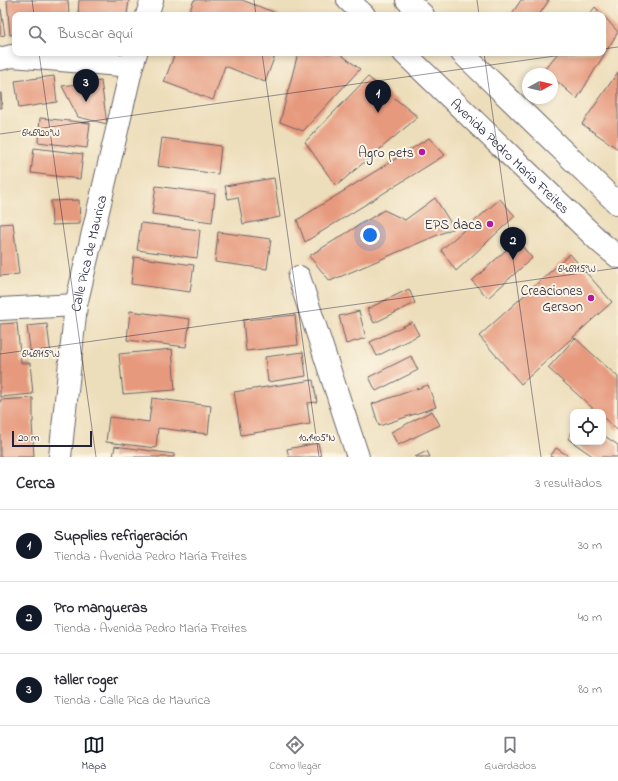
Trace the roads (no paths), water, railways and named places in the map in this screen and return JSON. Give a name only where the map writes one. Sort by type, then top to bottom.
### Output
[{"type":"street","points":[[149,12],[152,0]]},
{"type":"street","points":[[348,0],[361,12]]},
{"type":"street","points":[[407,0],[420,12]]},
{"type":"street","points":[[0,59],[12,56],[134,60]]},
{"type":"street","name":"Avenida Pedro María Freites","points":[[407,56],[595,237],[618,257]]},
{"type":"street","points":[[465,56],[618,204]]},
{"type":"street","name":"Calle Pica de Maurica","points":[[60,457],[76,305],[134,60]]},
{"type":"street","points":[[299,277],[358,457]]},
{"type":"street","points":[[0,309],[76,305]]},
{"type":"place","name":"taller roger","points":[[86,102]]},
{"type":"place","name":"Supplies refrigeración","points":[[378,113]]},
{"type":"place","name":"Agro pets","points":[[422,152]]},
{"type":"place","name":"EPS daca","points":[[490,224]]},
{"type":"place","name":"Pro mangueras","points":[[513,260]]},
{"type":"place","name":"Creaciones Gerson","points":[[591,298]]}]
